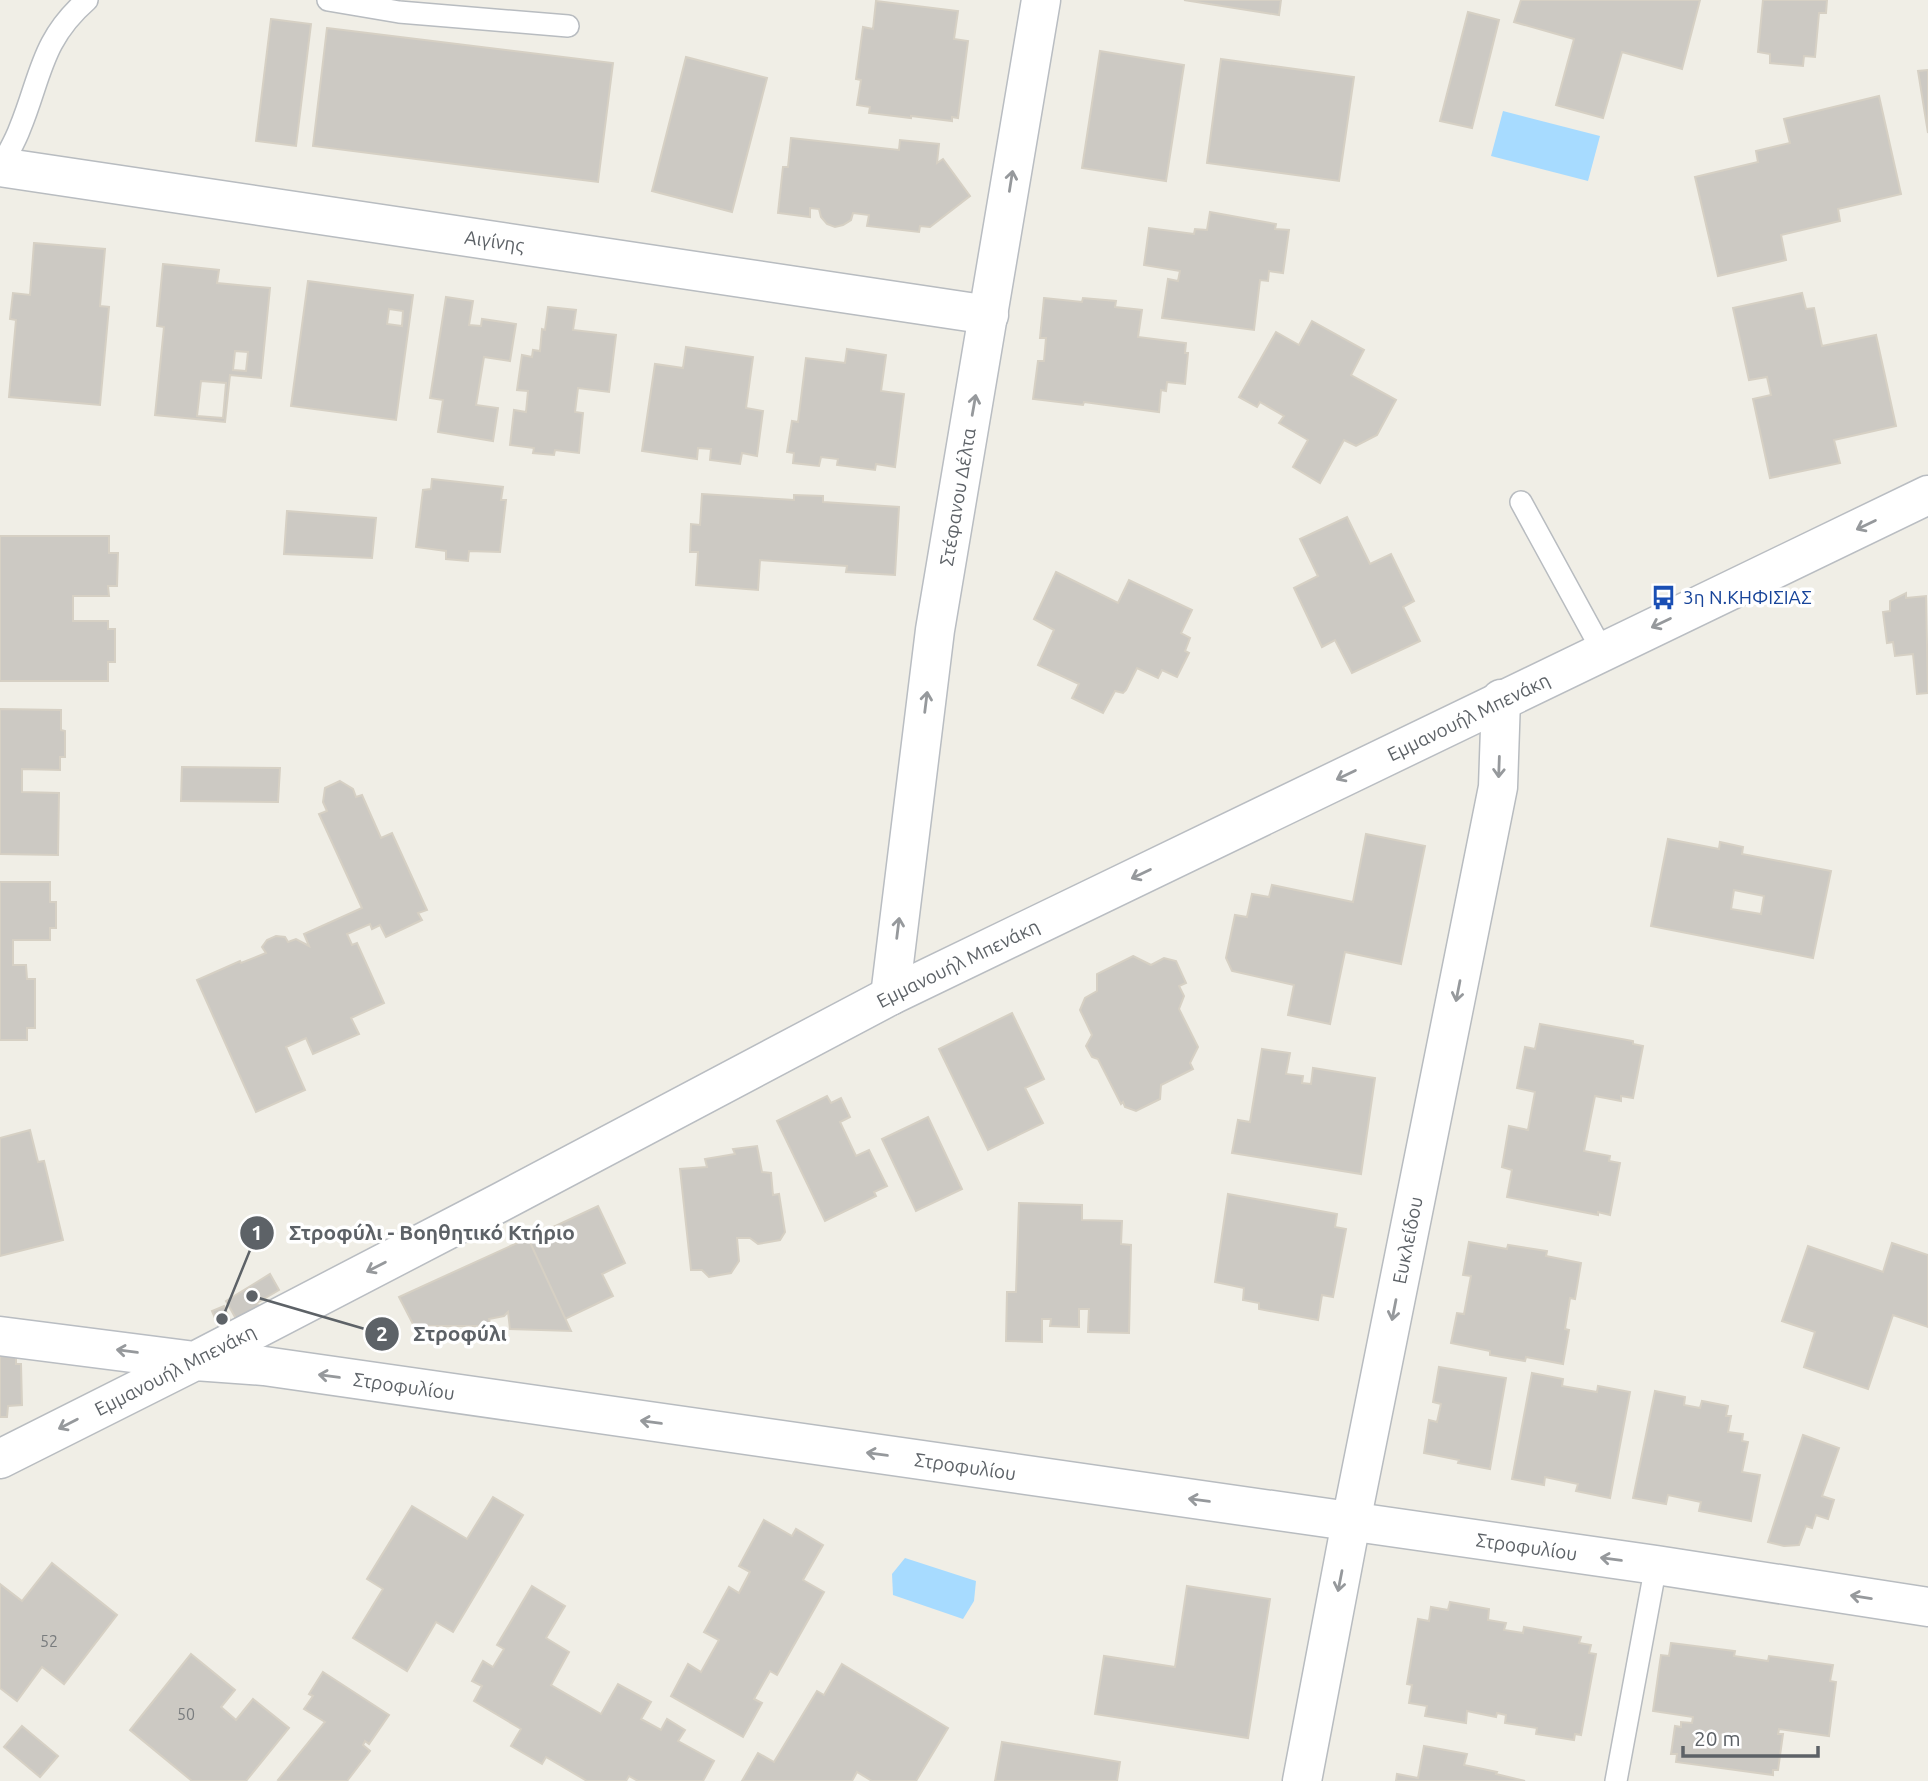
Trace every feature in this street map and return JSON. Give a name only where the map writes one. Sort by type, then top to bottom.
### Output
[{"type":"street","name":"Στέφανου Δέλτα","points":[[890,996],[935,630],[1041,0]]},
{"type":"street","name":"Αιγίνης","points":[[0,167],[989,315]]},
{"type":"street","name":"Εμμανουήλ Μπενάκη","points":[[0,1459],[501,1202],[890,996],[1928,495]]},
{"type":"street","name":"Ευκλείδου","points":[[1302,1781],[1498,787],[1501,699]]},
{"type":"street","name":"Στροφυλίου","points":[[0,1336],[278,1368],[1656,1565],[1928,1607]]},
{"type":"lane","points":[[0,167],[20,128],[42,61],[68,17],[87,0]]},
{"type":"lane","points":[[328,0],[399,12],[568,26]]},
{"type":"lane","points":[[1521,502],[1603,652]]},
{"type":"lane","points":[[1616,1781],[1656,1565]]},
{"type":"water","points":[[1503,111],[1600,136],[1588,181],[1491,156]]},
{"type":"water","points":[[905,1558],[976,1581],[974,1601],[963,1619],[893,1595],[892,1574]]},
{"type":"building","points":[[1184,0],[1281,0],[1279,15]]},
{"type":"building","points":[[1521,0],[1700,0],[1682,69],[1622,52],[1603,118],[1556,105],[1574,39],[1514,22]]},
{"type":"building","points":[[1763,0],[1827,0],[1826,13],[1819,13],[1815,57],[1804,56],[1803,66],[1770,63],[1770,54],[1758,52]]},
{"type":"building","points":[[876,1],[958,11],[954,39],[968,41],[958,118],[952,117],[952,121],[869,113],[870,107],[857,105],[861,80],[856,79],[863,27],[873,29]]},
{"type":"building","points":[[1468,12],[1499,20],[1472,128],[1440,121]]},
{"type":"building","points":[[271,19],[311,24],[296,146],[256,141]]},
{"type":"building","points":[[327,28],[613,63],[598,182],[313,146]]},
{"type":"building","points":[[1100,51],[1184,65],[1166,181],[1082,168]]},
{"type":"building","points":[[686,57],[767,78],[732,212],[652,191]]},
{"type":"building","points":[[1221,59],[1354,77],[1339,181],[1207,163]]},
{"type":"building","points":[[1928,70],[1928,133],[1918,71]]},
{"type":"building","points":[[1879,96],[1901,194],[1838,209],[1840,221],[1781,235],[1786,260],[1718,276],[1695,177],[1758,162],[1756,151],[1790,143],[1784,119]]},
{"type":"building","points":[[791,138],[899,150],[900,140],[939,144],[937,163],[943,159],[970,196],[930,227],[920,226],[919,232],[867,226],[869,215],[853,213],[851,220],[835,227],[827,224],[819,209],[810,208],[810,217],[778,213],[783,167],[788,167]]},
{"type":"building","points":[[1210,212],[1276,224],[1275,229],[1289,230],[1283,273],[1269,271],[1268,281],[1260,280],[1254,330],[1162,318],[1168,279],[1178,281],[1180,271],[1144,265],[1149,228],[1194,234],[1195,229],[1207,230]]},
{"type":"building","points":[[34,243],[105,249],[100,306],[109,307],[100,405],[9,397],[16,320],[10,319],[13,293],[30,295]]},
{"type":"building","points":[[163,264],[219,270],[217,283],[270,288],[261,378],[230,375],[225,422],[155,415],[164,327],[157,326]],"holes":[[[235,351],[248,352],[246,371],[233,370]],[[201,381],[226,383],[223,418],[197,416]]]},
{"type":"building","points":[[308,281],[413,295],[396,420],[291,406]],"holes":[[[389,309],[403,311],[402,326],[387,324]]]},
{"type":"building","points":[[1802,293],[1806,309],[1814,308],[1822,346],[1876,335],[1896,426],[1834,440],[1840,463],[1770,478],[1753,399],[1771,395],[1767,377],[1749,380],[1733,308]]},
{"type":"building","points":[[446,297],[473,301],[469,325],[481,326],[482,319],[516,324],[510,361],[484,357],[476,405],[498,408],[493,441],[438,432],[443,400],[430,398]]},
{"type":"building","points":[[1044,298],[1082,302],[1083,298],[1116,301],[1115,307],[1142,310],[1138,337],[1186,343],[1185,353],[1188,353],[1185,384],[1167,382],[1166,391],[1161,390],[1159,412],[1084,402],[1083,405],[1033,399],[1038,361],[1044,361],[1046,338],[1040,338]]},
{"type":"building","points":[[548,307],[576,310],[573,330],[616,335],[609,392],[578,388],[575,412],[583,413],[579,453],[555,450],[554,455],[533,453],[534,448],[510,445],[514,410],[526,412],[528,391],[517,390],[522,355],[532,357],[533,350],[540,351]]},
{"type":"building","points":[[1312,321],[1364,350],[1351,375],[1396,400],[1377,435],[1356,446],[1344,440],[1320,483],[1293,467],[1308,440],[1279,423],[1284,416],[1260,402],[1257,407],[1239,397],[1276,332],[1299,345]]},
{"type":"building","points":[[686,347],[753,357],[746,408],[763,411],[757,456],[742,453],[740,464],[710,460],[711,449],[698,448],[697,459],[642,451],[655,364],[683,368]]},
{"type":"building","points":[[847,349],[886,355],[881,391],[904,394],[895,467],[876,464],[875,470],[837,465],[838,459],[821,457],[819,466],[793,463],[794,453],[787,452],[792,421],[798,422],[806,358],[845,363]]},
{"type":"building","points":[[432,479],[503,487],[501,500],[506,500],[500,552],[469,551],[468,561],[446,559],[446,551],[416,547],[423,490],[431,489]]},
{"type":"building","points":[[702,494],[794,500],[794,495],[823,496],[823,502],[899,507],[895,575],[846,572],[847,566],[760,560],[758,590],[696,585],[698,552],[690,552],[691,524],[700,525]]},
{"type":"building","points":[[287,511],[376,518],[372,558],[284,554]]},
{"type":"building","points":[[1347,517],[1370,564],[1391,554],[1414,601],[1403,607],[1420,641],[1352,673],[1335,640],[1322,647],[1294,588],[1318,576],[1300,539]]},
{"type":"building","points":[[0,536],[109,536],[109,553],[118,553],[117,586],[108,586],[109,596],[73,596],[73,621],[108,621],[108,629],[115,629],[115,662],[108,662],[108,681],[0,681]]},
{"type":"building","points":[[1056,572],[1118,603],[1129,580],[1192,610],[1181,633],[1190,638],[1185,651],[1189,653],[1177,677],[1162,670],[1158,678],[1137,668],[1126,690],[1123,693],[1115,691],[1103,713],[1072,698],[1079,684],[1038,665],[1054,630],[1034,619]]},
{"type":"building","points":[[1906,593],[1906,598],[1926,596],[1928,693],[1917,694],[1913,654],[1895,656],[1893,642],[1887,643],[1883,612],[1890,611],[1890,601]]},
{"type":"building","points":[[0,709],[61,710],[61,730],[65,731],[65,757],[60,757],[60,770],[22,769],[22,792],[59,793],[58,855],[0,854]]},
{"type":"building","points":[[182,767],[280,768],[278,802],[181,801]]},
{"type":"building","points":[[340,781],[353,789],[356,797],[362,795],[381,838],[392,833],[427,910],[418,913],[422,920],[386,937],[380,925],[372,929],[370,924],[347,934],[352,945],[357,943],[384,1003],[351,1018],[359,1034],[313,1054],[306,1038],[286,1047],[305,1090],[256,1112],[197,980],[266,953],[262,947],[267,940],[276,936],[285,937],[288,942],[296,939],[309,946],[304,934],[362,908],[319,814],[327,811],[323,802],[325,788]]},
{"type":"building","points":[[1366,834],[1425,846],[1401,964],[1345,952],[1330,1024],[1288,1015],[1294,985],[1232,971],[1226,958],[1235,915],[1247,917],[1252,894],[1269,897],[1272,885],[1353,902]]},
{"type":"building","points":[[1668,839],[1719,849],[1720,842],[1743,847],[1742,854],[1831,871],[1813,958],[1651,926]],"holes":[[[1734,890],[1764,896],[1761,914],[1731,909]]]},
{"type":"building","points":[[0,882],[50,882],[50,902],[56,902],[56,928],[50,928],[50,940],[13,940],[13,965],[26,965],[27,979],[35,979],[35,1028],[27,1028],[27,1040],[0,1040]]},
{"type":"building","points":[[1133,956],[1151,965],[1164,958],[1176,961],[1186,983],[1179,986],[1184,996],[1179,1009],[1198,1047],[1190,1063],[1193,1069],[1161,1085],[1160,1099],[1136,1111],[1125,1107],[1123,1102],[1121,1104],[1098,1059],[1092,1057],[1086,1046],[1092,1035],[1080,1010],[1085,998],[1097,991],[1097,974]]},
{"type":"building","points":[[1012,1013],[1044,1079],[1025,1088],[1043,1123],[988,1150],[939,1049]]},
{"type":"building","points":[[1540,1024],[1633,1041],[1633,1044],[1643,1046],[1633,1098],[1621,1096],[1621,1101],[1595,1096],[1584,1151],[1610,1156],[1609,1161],[1620,1163],[1610,1215],[1507,1197],[1512,1170],[1502,1167],[1509,1126],[1528,1130],[1535,1092],[1517,1088],[1525,1047],[1535,1049]]},
{"type":"building","points":[[1262,1049],[1290,1053],[1286,1074],[1303,1076],[1302,1083],[1311,1084],[1313,1068],[1375,1078],[1361,1174],[1232,1153],[1238,1120],[1250,1122]]},
{"type":"building","points":[[827,1096],[831,1103],[841,1098],[850,1117],[840,1122],[856,1156],[869,1150],[887,1186],[874,1192],[876,1196],[825,1221],[777,1121]]},
{"type":"building","points":[[928,1117],[962,1189],[916,1211],[882,1139]]},
{"type":"building","points":[[30,1130],[38,1162],[44,1161],[63,1240],[0,1256],[0,1138]]},
{"type":"building","points":[[757,1146],[762,1172],[771,1173],[773,1195],[779,1194],[785,1232],[780,1240],[758,1244],[750,1238],[737,1238],[739,1261],[731,1273],[709,1277],[702,1270],[691,1270],[680,1169],[707,1167],[705,1159],[735,1154],[733,1149]]},
{"type":"building","points":[[1228,1194],[1337,1214],[1335,1227],[1346,1229],[1333,1297],[1322,1295],[1318,1320],[1259,1309],[1259,1303],[1243,1300],[1244,1288],[1215,1282]]},
{"type":"building","points":[[1019,1203],[1082,1205],[1082,1220],[1122,1221],[1121,1244],[1131,1245],[1129,1333],[1088,1332],[1089,1309],[1079,1309],[1079,1327],[1050,1326],[1051,1319],[1042,1319],[1042,1342],[1006,1341],[1007,1292],[1016,1292]]},
{"type":"building","points":[[598,1206],[625,1263],[602,1274],[613,1296],[565,1319],[529,1242],[553,1232],[551,1228]]},
{"type":"building","points":[[528,1238],[571,1331],[510,1329],[508,1312],[504,1316],[489,1319],[491,1326],[414,1326],[399,1297]]},
{"type":"building","points":[[1469,1242],[1507,1249],[1508,1245],[1547,1251],[1546,1256],[1581,1263],[1575,1299],[1570,1298],[1565,1329],[1569,1330],[1563,1364],[1526,1357],[1525,1361],[1490,1355],[1490,1351],[1451,1343],[1457,1313],[1464,1314],[1471,1276],[1463,1275]]},
{"type":"building","points":[[1892,1243],[1928,1255],[1928,1327],[1893,1315],[1868,1389],[1804,1367],[1815,1332],[1782,1321],[1808,1246],[1883,1272]]},
{"type":"building","points":[[270,1274],[279,1290],[257,1303],[261,1311],[239,1324],[226,1301]]},
{"type":"building","points":[[224,1306],[233,1327],[221,1332],[212,1311]]},
{"type":"building","points":[[16,1354],[16,1364],[21,1364],[22,1405],[8,1406],[7,1417],[0,1417],[0,1355]]},
{"type":"building","points":[[1439,1367],[1506,1378],[1490,1469],[1424,1453],[1429,1420],[1437,1422],[1441,1404],[1433,1402]]},
{"type":"building","points":[[1532,1373],[1563,1379],[1562,1386],[1597,1392],[1598,1386],[1630,1392],[1610,1498],[1576,1491],[1578,1484],[1545,1477],[1544,1485],[1512,1479]]},
{"type":"building","points":[[1655,1391],[1685,1397],[1684,1405],[1700,1408],[1702,1401],[1728,1406],[1726,1416],[1731,1416],[1728,1432],[1743,1434],[1742,1441],[1748,1442],[1742,1472],[1760,1475],[1751,1521],[1699,1511],[1701,1502],[1668,1495],[1666,1504],[1633,1498]]},
{"type":"building","points":[[1803,1435],[1839,1448],[1822,1496],[1834,1500],[1828,1519],[1816,1515],[1812,1528],[1806,1526],[1799,1545],[1784,1546],[1768,1542]]},
{"type":"building","points":[[493,1497],[523,1515],[453,1632],[436,1622],[407,1671],[353,1638],[383,1589],[367,1579],[412,1506],[467,1539]]},
{"type":"building","points":[[764,1520],[792,1536],[796,1529],[823,1545],[803,1580],[824,1592],[777,1675],[770,1671],[754,1699],[762,1703],[743,1737],[671,1696],[688,1664],[701,1672],[719,1640],[704,1632],[729,1587],[739,1593],[750,1572],[739,1566]]},
{"type":"building","points":[[52,1563],[117,1615],[64,1684],[42,1667],[17,1701],[0,1688],[0,1584],[22,1601]]},
{"type":"building","points":[[532,1586],[565,1606],[546,1638],[569,1652],[551,1685],[601,1714],[618,1684],[651,1702],[641,1719],[661,1730],[667,1719],[685,1730],[678,1741],[714,1761],[703,1781],[638,1781],[629,1776],[626,1781],[587,1781],[546,1757],[542,1764],[511,1746],[521,1729],[474,1701],[482,1686],[472,1681],[483,1661],[493,1667],[504,1649],[497,1645]]},
{"type":"building","points":[[1187,1586],[1270,1599],[1248,1738],[1095,1714],[1104,1656],[1175,1667]]},
{"type":"building","points":[[1450,1602],[1489,1609],[1488,1620],[1506,1623],[1504,1630],[1523,1633],[1524,1627],[1581,1637],[1579,1643],[1591,1645],[1589,1653],[1596,1654],[1581,1735],[1575,1734],[1574,1740],[1536,1734],[1537,1728],[1505,1723],[1506,1715],[1497,1713],[1496,1717],[1467,1711],[1466,1723],[1425,1716],[1427,1706],[1409,1703],[1412,1685],[1407,1684],[1418,1619],[1429,1621],[1431,1607],[1448,1610]]},
{"type":"building","points":[[1671,1643],[1735,1651],[1734,1656],[1768,1661],[1769,1656],[1833,1665],[1830,1681],[1836,1682],[1829,1736],[1779,1729],[1778,1734],[1783,1734],[1778,1770],[1773,1770],[1773,1775],[1676,1762],[1677,1754],[1671,1754],[1675,1726],[1681,1727],[1681,1722],[1692,1723],[1693,1717],[1653,1711],[1661,1655],[1669,1656]]},
{"type":"building","points":[[191,1654],[235,1690],[221,1707],[236,1720],[253,1699],[289,1728],[246,1781],[192,1781],[130,1730]]},
{"type":"building","points":[[842,1664],[948,1728],[916,1781],[872,1781],[857,1772],[852,1781],[742,1781],[758,1753],[774,1762],[817,1691],[824,1695]]},
{"type":"building","points":[[323,1672],[389,1715],[369,1744],[365,1741],[363,1745],[370,1751],[347,1781],[280,1781],[278,1780],[325,1722],[304,1709],[313,1696],[309,1694]]},
{"type":"building","points":[[22,1726],[58,1756],[40,1777],[4,1747]]},
{"type":"building","points":[[1002,1742],[1120,1762],[1117,1781],[995,1781]]},
{"type":"building","points":[[1424,1746],[1467,1754],[1464,1765],[1525,1781],[1396,1781],[1397,1774],[1418,1778]]},
{"type":"place","name":"3η Ν.ΚΗΦΙΣΙΑΣ","points":[[1663,597]]},
{"type":"place","name":"Στροφύλι","points":[[252,1296]]},
{"type":"place","name":"Στροφύλι - Βοηθητικό Κτήριο","points":[[222,1319]]}]
